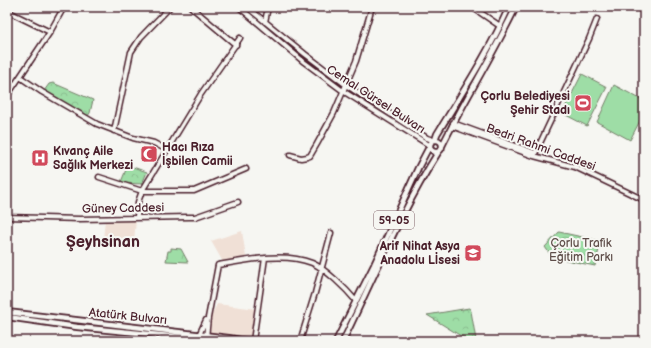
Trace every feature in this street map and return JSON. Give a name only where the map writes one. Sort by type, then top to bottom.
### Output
[{"type":"main road","points":[[439,151],[434,152],[429,146],[476,70],[509,7]]},
{"type":"main road","points":[[342,341],[394,231],[423,176],[442,146],[452,124],[497,45],[516,7]]},
{"type":"main road","points":[[434,140],[439,141],[442,146]]},
{"type":"main road","name":"59-05","points":[[336,341],[374,265],[429,146]]},
{"type":"main road","name":"Atatürk Bulvarı","points":[[7,312],[26,317]]},
{"type":"main road","name":"Atatürk Bulvarı","points":[[7,317],[26,317],[246,341]]},
{"type":"main road","name":"Atatürk Bulvarı","points":[[206,337],[221,341]]},
{"type":"street","points":[[7,96],[50,32],[64,7]]},
{"type":"street","points":[[114,131],[131,52],[141,37],[170,7]]},
{"type":"street","points":[[191,7],[236,45]]},
{"type":"street","name":"Cemal Gürsel Bulvarı","points":[[239,7],[304,62],[343,92],[429,146]]},
{"type":"street","name":"Cemal Gürsel Bulvarı","points":[[247,7],[346,85],[427,138],[434,140]]},
{"type":"street","points":[[265,22],[268,7]]},
{"type":"street","points":[[290,155],[301,158],[310,156],[334,113],[356,61],[372,7]]},
{"type":"street","points":[[472,7],[500,26]]},
{"type":"street","points":[[7,11],[50,32]]},
{"type":"street","points":[[535,154],[590,39],[597,19]]},
{"type":"street","points":[[137,217],[138,202],[142,191],[201,94],[240,38]]},
{"type":"street","points":[[20,77],[42,92],[97,124],[114,131],[154,143],[167,150]]},
{"type":"street","name":"Bedri Rahmi Caddesi","points":[[452,124],[575,167],[644,200]]},
{"type":"street","points":[[99,177],[142,191],[194,191],[246,169]]},
{"type":"street","name":"Güney Caddesi","points":[[7,217],[80,219],[195,217],[238,202]]},
{"type":"street","points":[[300,341],[331,233]]},
{"type":"street","points":[[206,337],[218,265],[266,258],[293,259],[321,268],[341,284],[356,301]]},
{"type":"street","points":[[253,341],[266,258]]},
{"type":"street","points":[[198,336],[208,318]]},
{"type":"shaded area","points":[[105,220],[136,220],[134,241],[103,239]]},
{"type":"shaded area","points":[[242,231],[246,257],[223,262],[211,241]]},
{"type":"shaded area","points":[[217,304],[257,309],[252,341],[209,334],[210,319]]},
{"type":"green space","points":[[582,74],[607,87],[587,126],[562,113]]},
{"type":"green space","points":[[53,83],[93,100],[90,113],[87,117],[44,91],[49,84]]},
{"type":"green space","points":[[614,85],[644,101],[644,113],[630,140],[597,122]]},
{"type":"green space","points":[[130,166],[147,172],[142,184],[121,182],[127,167]]},
{"type":"green space","name":"Çorlu Trafik Eğitim Parkı","points":[[559,232],[601,241],[595,266],[552,257],[545,247]]},
{"type":"green space","points":[[171,248],[181,249],[188,262],[166,261],[168,251],[171,251]]},
{"type":"green space","points":[[469,308],[471,311],[475,341],[469,341],[427,315]]},
{"type":"place","name":"Çorlu Belediyesi Şehir Stadı","points":[[583,103]]},
{"type":"place","name":"Hacı Rıza İşbilen Camii","points":[[149,154]]},
{"type":"place","name":"Kıvanç Aile Sağlık Merkezi","points":[[40,158]]},
{"type":"place","name":"Arif Nihat Asya Anadolu Lİsesi","points":[[473,253]]},
{"type":"district","name":"Şeyhsinan","points":[[103,241]]}]
